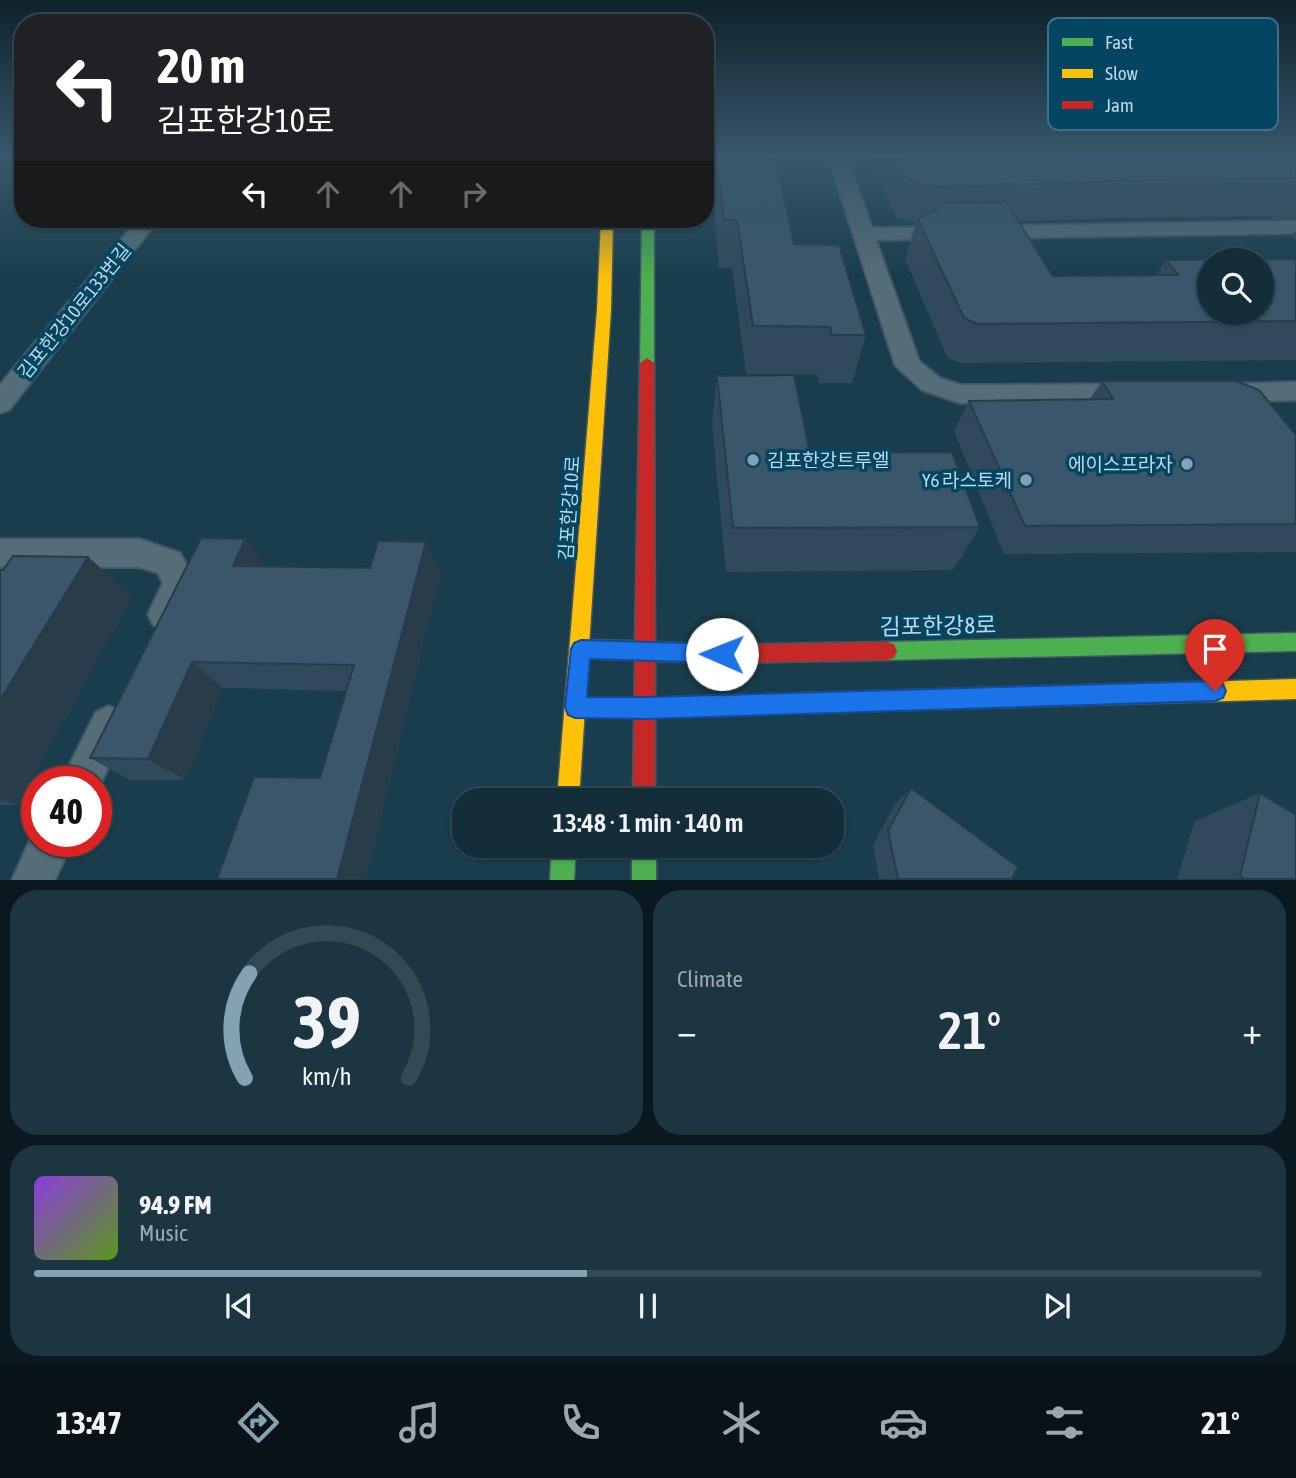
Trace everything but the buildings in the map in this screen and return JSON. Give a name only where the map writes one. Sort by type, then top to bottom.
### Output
[{"type":"street","points":[[852,197],[908,365],[931,384],[960,394],[1149,393]]},
{"type":"street","points":[[865,234],[1296,227]]},
{"type":"street","name":"김포한강10로133번길","points":[[0,403],[142,228]]},
{"type":"street","name":"김포한강10로","points":[[569,788],[604,310],[607,228]]},
{"type":"street","points":[[644,788],[648,228]]},
{"type":"street","points":[[1204,393],[1296,391]]},
{"type":"street","points":[[1258,393],[1281,421]]},
{"type":"street","points":[[0,552],[139,553],[169,563],[180,582],[151,640]]},
{"type":"street","name":"김포한강8로","points":[[581,649],[722,654],[1296,642]]},
{"type":"street","points":[[575,707],[647,708],[1296,689]]},
{"type":"street","points":[[89,766],[122,700]]},
{"type":"street","points":[[33,880],[44,857]]},
{"type":"street","points":[[562,880],[563,858]]},
{"type":"street","points":[[644,858],[644,880]]},
{"type":"traffic: fast","points":[[647,363],[648,228]]},
{"type":"traffic: fast","points":[[887,651],[1296,642]]},
{"type":"traffic: fast","points":[[575,707],[647,708],[908,700]]},
{"type":"traffic: fast","points":[[562,880],[563,858]]},
{"type":"traffic: fast","points":[[644,858],[644,880]]},
{"type":"traffic: slow","points":[[569,788],[604,310],[607,228]]},
{"type":"traffic: slow","points":[[908,700],[1296,689]]},
{"type":"traffic: jam","points":[[644,788],[647,363]]},
{"type":"traffic: jam","points":[[581,649],[722,654],[887,651]]},
{"type":"place","name":"김포한강트루엘","points":[[753,460]]},
{"type":"place","name":"에이스프라자","points":[[1187,464]]},
{"type":"place","name":"Y6 라스토케","points":[[1026,480]]},
{"type":"route","points":[[722,654],[581,649],[575,707],[647,708],[1215,691]]}]
